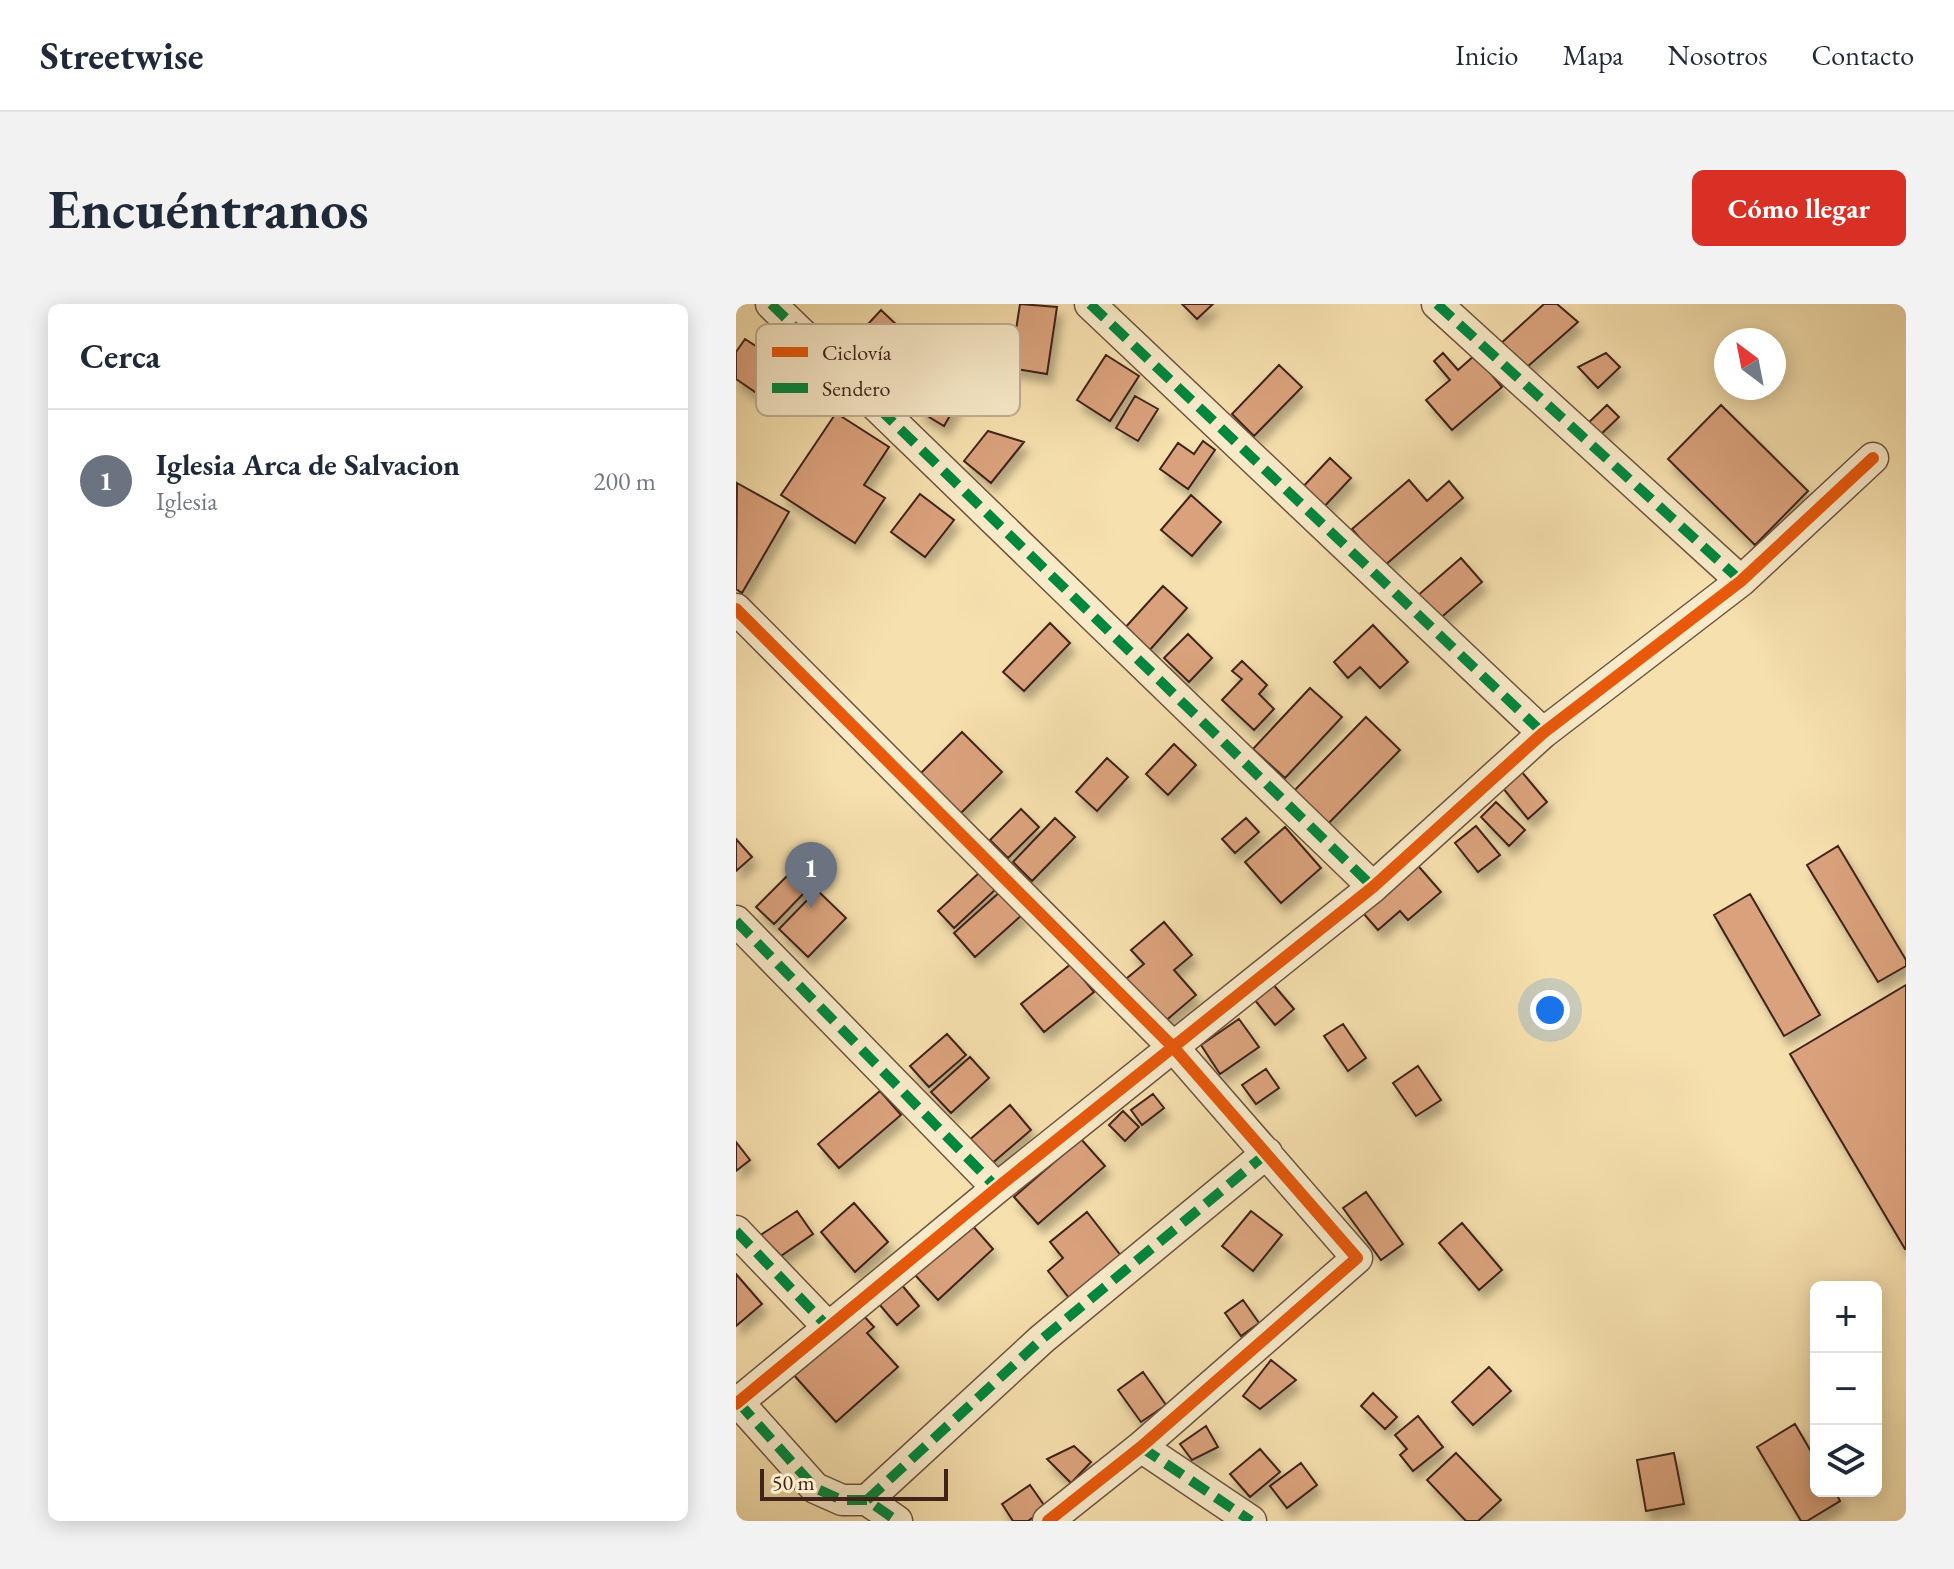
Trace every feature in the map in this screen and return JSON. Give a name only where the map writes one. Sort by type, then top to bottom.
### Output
[{"type":"street","points":[[771,304],[792,324]]},
{"type":"street","points":[[1090,304],[1543,733]]},
{"type":"street","points":[[1437,304],[1741,581]]},
{"type":"street","points":[[887,416],[1373,887]]},
{"type":"street","points":[[897,1521],[867,1500],[842,1500],[815,1488],[737,1403],[997,1188],[1373,887],[1543,733],[1741,581],[1873,458]]},
{"type":"street","points":[[736,609],[1174,1048],[1357,1258],[1141,1447],[1048,1521]]},
{"type":"street","points":[[736,921],[997,1188]]},
{"type":"street","points":[[867,1500],[1042,1339],[1267,1153]]},
{"type":"street","points":[[736,1231],[827,1326]]},
{"type":"street","points":[[1141,1447],[1251,1521]]},
{"type":"building","points":[[1020,304],[1057,307],[1047,374],[1020,370],[1020,324],[1017,324]]},
{"type":"building","points":[[1182,304],[1213,304],[1197,319]]},
{"type":"building","points":[[1544,304],[1557,304],[1578,322],[1526,368],[1497,347]]},
{"type":"building","points":[[881,310],[896,324],[868,324]]},
{"type":"building","points":[[745,339],[756,346],[756,393],[736,379],[736,352]]},
{"type":"building","points":[[1443,353],[1458,370],[1475,355],[1502,387],[1452,430],[1426,400],[1450,380],[1434,361]]},
{"type":"building","points":[[1606,353],[1620,367],[1598,388],[1578,367]]},
{"type":"building","points":[[1106,355],[1139,376],[1110,421],[1077,400]]},
{"type":"building","points":[[1279,365],[1302,387],[1254,436],[1232,414]]},
{"type":"building","points":[[1135,396],[1158,409],[1138,441],[1116,428]]},
{"type":"building","points":[[1607,405],[1619,417],[1596,439],[1584,427]]},
{"type":"building","points":[[1721,405],[1808,491],[1755,545],[1668,459]]},
{"type":"building","points":[[834,416],[841,416],[889,447],[864,485],[885,498],[855,543],[781,495]]},
{"type":"building","points":[[927,416],[950,416],[944,426]]},
{"type":"building","points":[[988,431],[1024,442],[991,483],[964,461]]},
{"type":"building","points":[[1203,441],[1215,450],[1188,489],[1160,469],[1178,443],[1194,454]]},
{"type":"building","points":[[1330,458],[1351,478],[1321,510],[1300,490]]},
{"type":"building","points":[[1409,480],[1427,501],[1449,481],[1463,498],[1384,566],[1352,529]]},
{"type":"building","points":[[737,483],[789,512],[742,593],[736,589]]},
{"type":"building","points":[[920,494],[954,520],[925,557],[891,532]]},
{"type":"building","points":[[1191,495],[1221,522],[1192,556],[1161,530]]},
{"type":"building","points":[[1461,558],[1482,582],[1437,621],[1416,597]]},
{"type":"building","points":[[1163,586],[1187,608],[1148,652],[1123,630]]},
{"type":"building","points":[[1050,623],[1070,643],[1024,691],[1003,672]]},
{"type":"building","points":[[1373,625],[1408,662],[1380,688],[1360,667],[1348,678],[1334,662]]},
{"type":"building","points":[[1188,634],[1212,658],[1189,682],[1164,658]]},
{"type":"building","points":[[1242,661],[1267,685],[1259,694],[1274,709],[1254,730],[1222,700],[1242,679],[1232,671]]},
{"type":"building","points":[[1310,688],[1342,717],[1285,778],[1253,749]]},
{"type":"building","points":[[1366,717],[1400,750],[1322,830],[1288,797]]},
{"type":"building","points":[[962,732],[1002,772],[956,818],[916,778]]},
{"type":"building","points":[[1174,744],[1196,765],[1168,795],[1146,774]]},
{"type":"building","points":[[1107,758],[1128,777],[1097,811],[1076,792]]},
{"type":"building","points":[[1521,771],[1547,802],[1528,819],[1502,787]]},
{"type":"building","points":[[1496,802],[1525,830],[1509,846],[1481,817]]},
{"type":"building","points":[[1021,809],[1039,827],[1008,858],[990,840]]},
{"type":"building","points":[[1055,818],[1075,837],[1032,881],[1013,862]]},
{"type":"building","points":[[1246,818],[1259,832],[1235,853],[1222,839]]},
{"type":"building","points":[[1476,826],[1500,855],[1478,872],[1455,843]]},
{"type":"building","points":[[1285,827],[1321,868],[1281,903],[1245,862]]},
{"type":"building","points":[[736,839],[752,857],[736,871]]},
{"type":"building","points":[[1838,846],[1906,960],[1906,966],[1878,982],[1807,865]]},
{"type":"building","points":[[1413,860],[1441,892],[1408,920],[1400,911],[1378,930],[1363,913]]},
{"type":"building","points":[[980,872],[996,889],[954,928],[938,911]]},
{"type":"building","points":[[789,874],[806,891],[774,924],[756,907]]},
{"type":"building","points":[[817,890],[846,918],[808,957],[779,929]]},
{"type":"building","points":[[1001,891],[1023,914],[975,957],[954,933]]},
{"type":"building","points":[[1750,894],[1820,1015],[1784,1036],[1714,915]]},
{"type":"building","points":[[1164,922],[1192,955],[1174,970],[1196,995],[1163,1023],[1126,979],[1144,964],[1131,950]]},
{"type":"building","points":[[1071,964],[1094,992],[1044,1032],[1021,1004]]},
{"type":"building","points":[[1272,983],[1294,1009],[1275,1025],[1254,999]]},
{"type":"building","points":[[1906,985],[1906,1249],[1905,1249],[1790,1054]]},
{"type":"building","points":[[1239,1019],[1259,1047],[1220,1074],[1201,1045]]},
{"type":"building","points":[[1343,1024],[1366,1058],[1348,1071],[1324,1036]]},
{"type":"building","points":[[947,1034],[966,1055],[929,1087],[910,1066]]},
{"type":"building","points":[[970,1057],[989,1078],[951,1113],[931,1092]]},
{"type":"building","points":[[1418,1066],[1441,1100],[1416,1116],[1393,1083]]},
{"type":"building","points":[[1266,1069],[1279,1088],[1256,1104],[1242,1085]]},
{"type":"building","points":[[880,1091],[901,1115],[839,1168],[818,1144]]},
{"type":"building","points":[[1153,1094],[1164,1108],[1142,1125],[1131,1110]]},
{"type":"building","points":[[1010,1105],[1031,1130],[990,1165],[968,1141]]},
{"type":"building","points":[[1123,1111],[1139,1127],[1125,1141],[1109,1125]]},
{"type":"building","points":[[1081,1139],[1105,1166],[1038,1224],[1014,1197]]},
{"type":"building","points":[[736,1142],[750,1160],[736,1171]]},
{"type":"building","points":[[1366,1192],[1403,1244],[1381,1260],[1343,1208]]},
{"type":"building","points":[[854,1203],[888,1242],[855,1272],[821,1232]]},
{"type":"building","points":[[797,1211],[813,1234],[772,1262],[756,1238]]},
{"type":"building","points":[[1251,1211],[1282,1235],[1253,1271],[1222,1246]]},
{"type":"building","points":[[1087,1212],[1125,1261],[1073,1303],[1048,1271],[1063,1258],[1050,1242]]},
{"type":"building","points":[[1462,1223],[1502,1270],[1479,1290],[1439,1243]]},
{"type":"building","points":[[971,1224],[993,1249],[938,1300],[915,1275]]},
{"type":"building","points":[[736,1274],[762,1304],[736,1326]]},
{"type":"building","points":[[901,1284],[919,1306],[897,1325],[879,1304]]},
{"type":"building","points":[[1243,1300],[1259,1323],[1241,1336],[1225,1313]]},
{"type":"building","points":[[860,1312],[874,1327],[867,1333],[898,1367],[836,1422],[792,1373]]},
{"type":"building","points":[[1271,1360],[1296,1380],[1260,1409],[1243,1396]]},
{"type":"building","points":[[1489,1367],[1511,1391],[1473,1425],[1452,1402]]},
{"type":"building","points":[[1143,1372],[1166,1405],[1141,1422],[1118,1390]]},
{"type":"building","points":[[1373,1393],[1397,1417],[1385,1429],[1361,1406]]},
{"type":"building","points":[[1418,1416],[1443,1447],[1413,1471],[1400,1455],[1407,1449],[1395,1435]]},
{"type":"building","points":[[1795,1424],[1810,1450],[1810,1497],[1838,1497],[1840,1501],[1807,1521],[1801,1521],[1757,1447]]},
{"type":"building","points":[[1206,1426],[1218,1447],[1192,1460],[1180,1444]]},
{"type":"building","points":[[1074,1446],[1091,1462],[1071,1483],[1047,1459]]},
{"type":"building","points":[[1260,1449],[1280,1472],[1250,1497],[1230,1474]]},
{"type":"building","points":[[1456,1453],[1501,1500],[1478,1521],[1466,1521],[1427,1480]]},
{"type":"building","points":[[1674,1453],[1684,1504],[1646,1511],[1637,1460]]},
{"type":"building","points":[[1301,1463],[1317,1485],[1287,1508],[1270,1486]]},
{"type":"building","points":[[1030,1485],[1046,1508],[1028,1521],[1013,1521],[1002,1504]]},
{"type":"marked path","points":[[771,304],[792,324]]},
{"type":"marked path","points":[[1090,304],[1543,733]]},
{"type":"marked path","points":[[1437,304],[1741,581]]},
{"type":"marked path","points":[[887,416],[1373,887]]},
{"type":"marked path","points":[[736,921],[997,1188]]},
{"type":"marked path","points":[[867,1500],[1042,1339],[1267,1153]]},
{"type":"marked path","points":[[736,1231],[827,1326]]},
{"type":"marked path","points":[[738,1402],[815,1488],[842,1500],[867,1500],[897,1521]]},
{"type":"marked path","points":[[1141,1447],[1251,1521]]},
{"type":"cycle path","points":[[736,1404],[997,1188],[1373,887],[1543,733],[1741,581],[1873,458]]},
{"type":"cycle path","points":[[736,609],[1174,1048],[1357,1258],[1141,1447],[1048,1521]]},
{"type":"place","name":"Iglesia Arca de Salvacion","points":[[811,908]]}]
